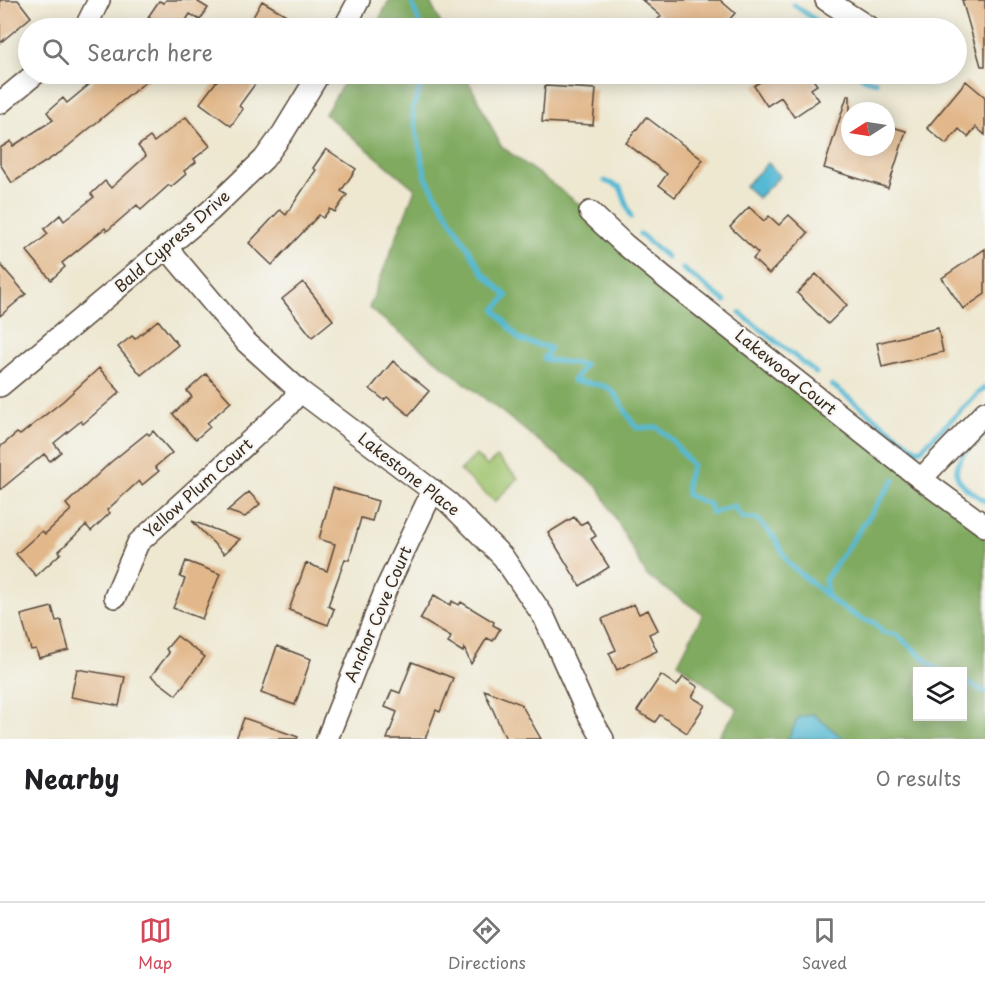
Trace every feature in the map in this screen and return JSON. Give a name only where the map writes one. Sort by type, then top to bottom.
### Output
[{"type":"street","points":[[90,18],[99,0]]},
{"type":"street","points":[[349,18],[359,0]]},
{"type":"street","points":[[826,0],[854,18]]},
{"type":"street","points":[[0,103],[23,84]]},
{"type":"street","name":"Bald Cypress Drive","points":[[0,386],[210,211],[264,159],[283,133],[312,84]]},
{"type":"street","name":"Lakewood Court","points":[[590,212],[663,276],[921,479],[985,526]]},
{"type":"street","name":"Lakestone Place","points":[[166,247],[246,342],[300,391],[433,490],[478,530],[503,557],[544,618],[585,708],[603,739]]},
{"type":"street","name":"Yellow Plum Court","points":[[115,597],[138,543],[287,407],[300,391]]},
{"type":"street","points":[[921,479],[985,412]]},
{"type":"street","name":"Anchor Cove Court","points":[[327,739],[387,589],[433,490]]},
{"type":"green space","points":[[389,0],[429,0],[438,18],[380,18]]},
{"type":"green space","points":[[343,84],[470,84],[501,146],[590,212],[985,526],[985,739],[717,739],[738,709],[678,663],[703,614],[647,576],[599,488],[369,308],[415,189],[325,114]]},
{"type":"green space","points":[[476,455],[487,466],[497,457],[518,478],[495,502],[460,471]]},
{"type":"water","points":[[768,163],[780,176],[758,198],[745,186]]},
{"type":"water","points":[[813,714],[844,739],[788,739],[798,718]]},
{"type":"building","points":[[0,0],[18,0],[31,17],[18,18],[18,28],[0,43]]},
{"type":"building","points":[[166,0],[199,0],[198,2],[208,8],[201,18],[190,14],[187,18],[148,17],[159,1],[164,3]]},
{"type":"building","points":[[642,0],[720,0],[735,13],[731,18],[659,18],[661,16]]},
{"type":"building","points":[[962,0],[985,0],[985,66],[981,66]]},
{"type":"building","points":[[262,1],[288,16],[287,18],[253,18]]},
{"type":"building","points":[[967,82],[985,97],[985,135],[976,127],[968,137],[959,129],[946,144],[927,128]]},
{"type":"building","points":[[90,84],[143,84],[61,152],[12,183],[0,164],[0,148],[11,141],[13,146],[53,120],[47,112],[63,98],[67,103]]},
{"type":"building","points":[[214,84],[255,84],[239,106],[243,109],[231,126],[200,103]]},
{"type":"building","points":[[757,84],[816,84],[811,89],[819,100],[794,117],[781,97],[767,106],[754,86]]},
{"type":"building","points":[[545,86],[596,89],[593,125],[542,122]]},
{"type":"building","points":[[847,96],[850,96],[850,102],[845,102]]},
{"type":"building","points":[[841,115],[841,156],[895,156],[895,128],[906,131],[888,188],[824,168]]},
{"type":"building","points":[[186,117],[210,146],[194,159],[196,162],[184,171],[186,174],[171,187],[169,185],[141,210],[137,205],[107,231],[105,228],[62,263],[65,267],[51,280],[27,251],[48,234],[44,229],[60,215],[64,221],[94,197],[91,194],[105,181],[111,188],[146,156],[138,146],[150,137],[154,142]]},
{"type":"building","points":[[646,117],[703,160],[675,197],[659,185],[667,174],[626,143]]},
{"type":"building","points":[[326,149],[356,169],[341,191],[347,195],[335,212],[330,209],[323,218],[319,215],[272,265],[249,243],[280,210],[286,215],[316,170],[313,168]]},
{"type":"building","points":[[749,207],[764,221],[769,216],[779,225],[789,215],[808,233],[769,274],[753,259],[758,253],[730,227]]},
{"type":"building","points":[[985,249],[985,294],[963,309],[942,278]]},
{"type":"building","points":[[0,264],[26,294],[0,316]]},
{"type":"building","points":[[816,274],[847,305],[828,324],[797,293]]},
{"type":"building","points":[[303,282],[333,320],[312,337],[282,299]]},
{"type":"building","points":[[158,320],[178,345],[141,375],[118,347],[132,336],[135,339]]},
{"type":"building","points":[[938,328],[943,352],[882,367],[877,343]]},
{"type":"building","points":[[393,361],[429,391],[409,415],[387,397],[384,400],[370,389]]},
{"type":"building","points":[[99,368],[120,392],[83,424],[81,421],[54,443],[61,452],[50,461],[44,454],[0,490],[0,447],[17,433],[20,435],[63,401]]},
{"type":"building","points":[[206,374],[231,402],[207,423],[210,427],[196,439],[173,414],[192,397],[187,391]]},
{"type":"building","points":[[153,431],[172,453],[155,467],[159,471],[142,485],[139,481],[107,510],[110,513],[91,531],[86,525],[36,576],[16,554],[42,531],[45,534],[71,510],[66,504],[111,462],[147,433],[149,435]]},
{"type":"building","points":[[333,488],[378,501],[372,521],[361,518],[349,560],[345,559],[328,606],[334,609],[328,625],[289,610],[306,563],[327,571],[335,544],[319,539]]},
{"type":"building","points":[[249,492],[260,504],[245,517],[227,511]]},
{"type":"building","points":[[574,517],[580,525],[587,521],[596,536],[591,539],[609,567],[580,586],[548,533]]},
{"type":"building","points":[[192,521],[240,539],[224,554]]},
{"type":"building","points":[[186,561],[220,574],[202,619],[173,608],[185,579],[180,577]]},
{"type":"building","points":[[434,595],[450,605],[452,601],[459,605],[461,602],[494,622],[493,625],[500,629],[493,641],[487,638],[471,664],[464,648],[463,652],[448,643],[451,637],[420,619]]},
{"type":"building","points":[[634,604],[639,614],[648,610],[658,630],[649,634],[657,651],[617,670],[609,653],[616,650],[602,619]]},
{"type":"building","points":[[52,607],[56,621],[61,620],[69,650],[39,658],[36,649],[31,650],[21,615]]},
{"type":"building","points":[[177,636],[205,657],[176,695],[151,676],[169,653],[166,649]]},
{"type":"building","points":[[277,646],[311,659],[295,705],[261,693]]},
{"type":"building","points":[[412,662],[453,678],[440,712],[436,710],[425,739],[387,739],[397,712],[385,707],[392,690],[400,693]]},
{"type":"building","points":[[77,669],[125,677],[119,706],[71,697]]},
{"type":"building","points":[[661,675],[677,686],[683,677],[698,687],[692,697],[705,705],[687,733],[660,715],[655,722],[637,711]]},
{"type":"building","points":[[484,690],[521,704],[541,739],[506,739]]},
{"type":"building","points":[[244,718],[298,737],[297,739],[236,739]]},
{"type":"waterway","points":[[411,0],[417,18]]},
{"type":"waterway","points":[[794,5],[813,18]]},
{"type":"waterway","points":[[421,84],[412,111],[426,178],[483,273],[507,296],[495,310],[520,340],[550,348],[544,359],[585,365],[573,381],[606,387],[618,399],[637,428],[657,427],[672,440],[692,465],[687,481],[687,495],[709,504],[712,513],[734,506],[742,518],[757,519],[774,537],[789,564],[838,605],[863,620],[874,622],[883,632],[897,635],[934,667]]},
{"type":"waterway","points":[[605,181],[620,187],[631,217]]},
{"type":"waterway","points":[[640,234],[667,257]]},
{"type":"waterway","points":[[683,269],[725,301]]},
{"type":"waterway","points":[[740,313],[816,373]]},
{"type":"waterway","points":[[832,385],[917,450],[921,449],[985,387]]},
{"type":"waterway","points":[[985,433],[962,456],[957,470],[962,484],[985,501]]},
{"type":"waterway","points":[[828,597],[825,580],[894,480]]},
{"type":"waterway","points":[[967,683],[985,692]]}]
